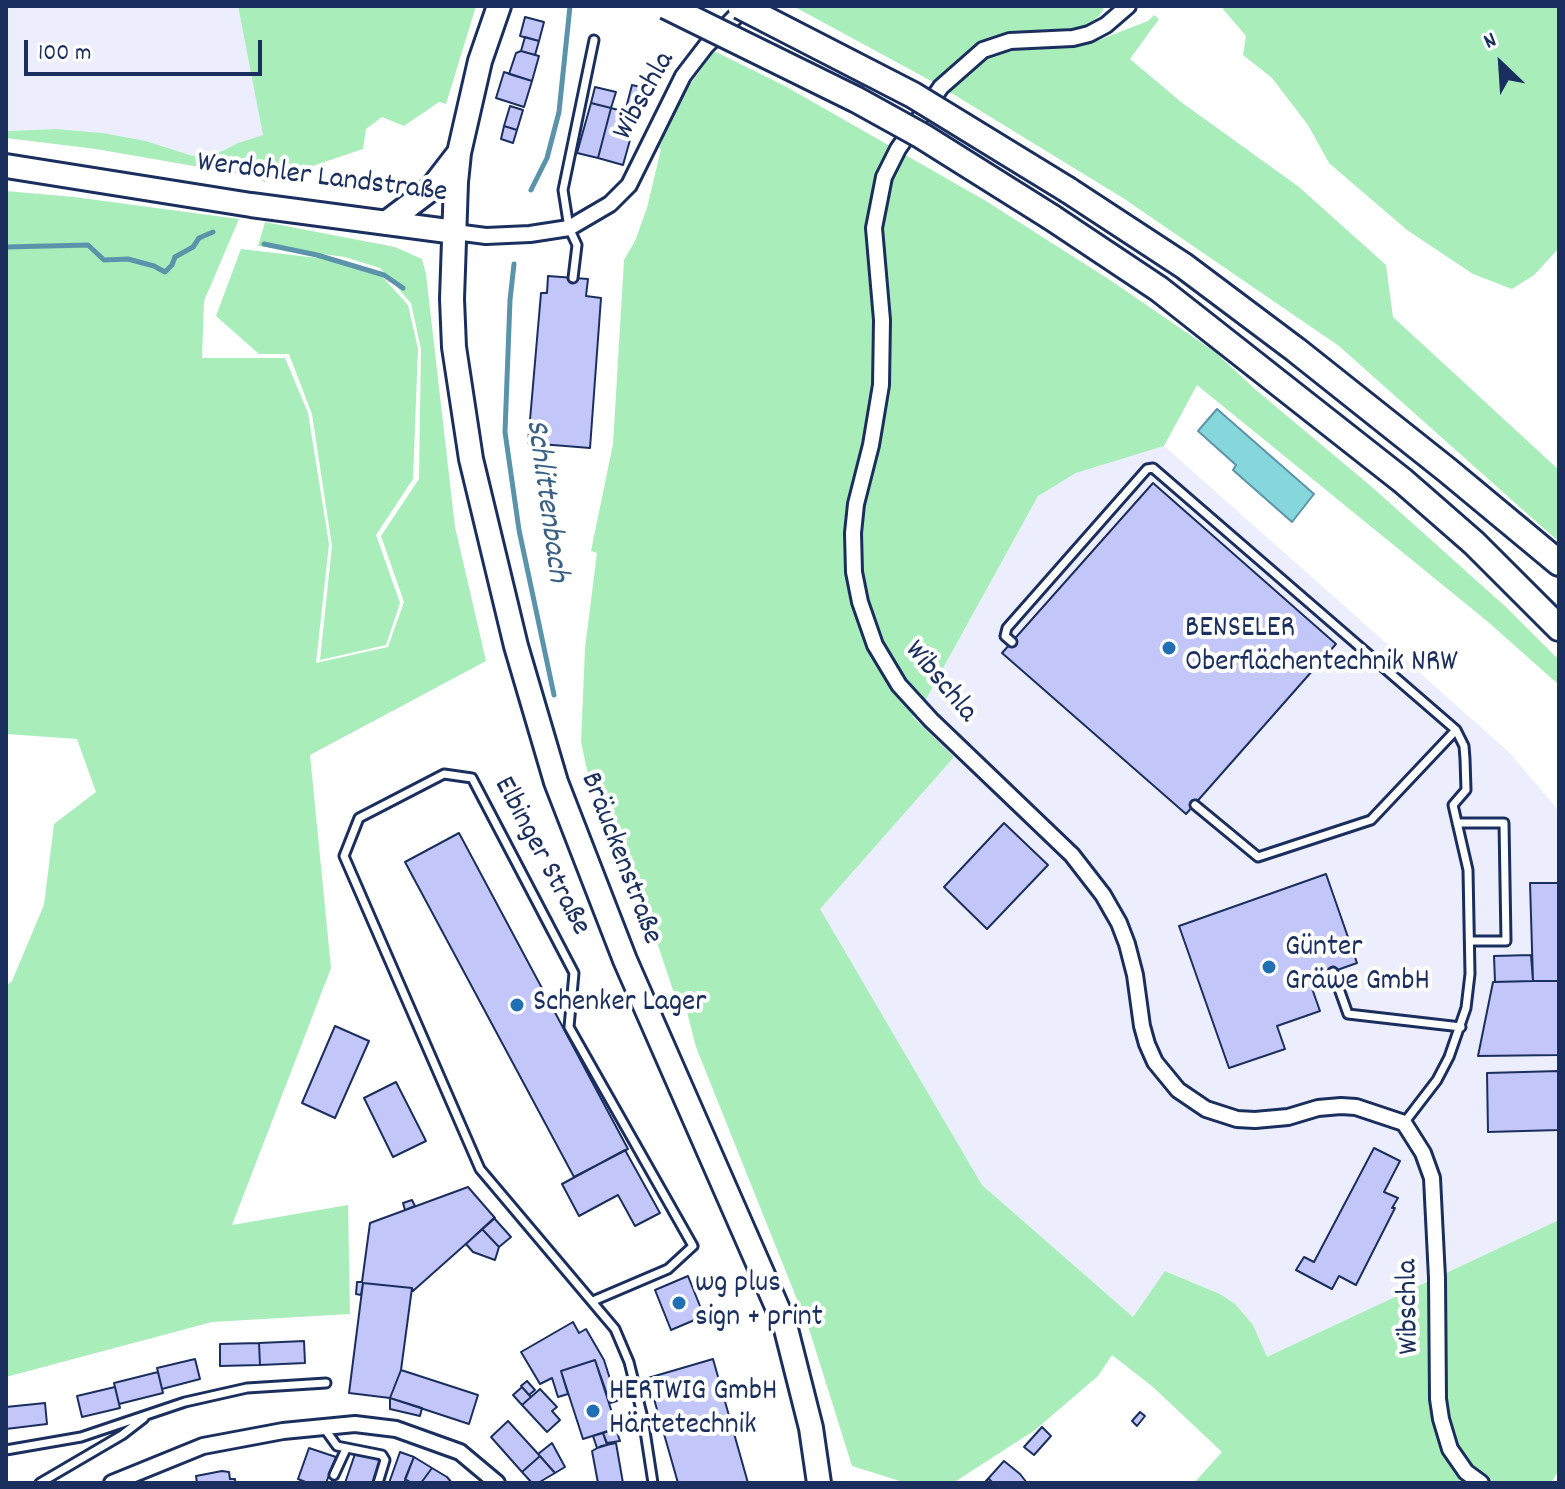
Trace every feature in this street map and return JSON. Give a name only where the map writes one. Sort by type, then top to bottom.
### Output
[{"type":"highway","points":[[666,6],[922,136],[1159,289],[1403,481],[1474,543],[1559,628]]},
{"type":"highway","points":[[740,6],[913,95],[1184,266],[1447,470],[1559,563]]},
{"type":"highway","points":[[1498,515],[1559,576]]},
{"type":"highway","points":[[1474,543],[1559,646]]},
{"type":"main road","name":"Werdohler Landstraße","points":[[6,166],[455,232],[459,153],[480,61],[499,6]]},
{"type":"main road","points":[[386,223],[431,189],[459,153]]},
{"type":"main road","name":"Bräuckenstraße","points":[[455,232],[453,323],[464,425],[521,661],[556,782],[625,960],[785,1325],[811,1428],[819,1483]]},
{"type":"street","name":"Wibschla","points":[[455,232],[486,236],[569,228],[610,204],[629,185],[683,76],[706,46],[746,6]]},
{"type":"street","name":"Wibschla","points":[[1128,6],[1106,25],[1089,34],[1073,38],[1010,41],[983,50],[941,87],[898,149],[884,177],[874,228],[882,320],[881,385],[871,445],[856,504],[853,533],[854,572],[860,602],[875,645],[899,685],[931,720],[1072,855],[1103,895],[1127,944],[1147,1044],[1155,1062],[1178,1090],[1206,1109],[1237,1119],[1288,1117],[1318,1108],[1341,1106],[1356,1107],[1404,1123],[1423,1153],[1432,1178],[1441,1419],[1450,1449],[1466,1472],[1481,1483]]},
{"type":"street","points":[[112,1483],[203,1446],[323,1426],[355,1424],[396,1429],[460,1452],[497,1483]]},
{"type":"lane","points":[[573,278],[577,245],[569,228],[563,190],[594,40]]},
{"type":"lane","points":[[1012,642],[1005,636],[1007,628],[1147,469],[1153,468],[1456,730],[1464,746],[1466,790],[1453,805],[1468,870],[1470,974],[1461,1027],[1437,1080],[1404,1123]]},
{"type":"lane","points":[[1195,805],[1258,857],[1371,820],[1456,730]]},
{"type":"lane","name":"Elbinger Straße","points":[[593,1301],[668,1269],[693,1246],[569,1027],[574,973],[472,778],[444,774],[359,818],[344,856],[480,1169],[615,1329],[629,1362],[643,1418],[653,1483]]},
{"type":"lane","points":[[1457,823],[1504,823],[1506,941],[1470,941]]},
{"type":"lane","points":[[1333,972],[1348,1014],[1461,1027]]},
{"type":"lane","points":[[6,1450],[81,1437],[185,1402],[247,1388],[326,1383]]},
{"type":"lane","points":[[40,1483],[122,1435],[149,1414]]},
{"type":"lane","points":[[323,1426],[337,1446],[382,1455],[385,1460],[378,1483]]},
{"type":"lane","points":[[334,1475],[346,1449]]},
{"type":"shaded area","points":[[6,6],[238,6],[264,135],[218,153],[193,156],[146,141],[103,133],[56,129],[6,131]]},
{"type":"shaded area","points":[[1164,446],[1509,752],[1559,811],[1559,1220],[1266,1358],[1253,1325],[1220,1294],[1166,1271],[1134,1318],[982,1185],[819,909],[953,757],[911,716],[925,701],[1038,496],[1076,473]]},
{"type":"green space","points":[[238,6],[476,6],[446,104],[439,102],[404,126],[382,117],[366,129],[363,149],[265,182],[251,176],[96,149],[6,138],[6,131],[56,129],[103,133],[146,141],[193,156],[218,153],[263,135]]},
{"type":"green space","points":[[793,6],[1105,6],[1099,16],[1084,27],[1002,35],[973,48],[935,83]]},
{"type":"green space","points":[[1225,6],[1559,6],[1559,248],[1534,275],[1512,289],[1473,274],[1407,230],[1329,163],[1308,125],[1272,78],[1243,55],[1246,36],[1223,9]]},
{"type":"green space","points":[[1154,15],[1159,19],[1130,59],[1181,102],[1299,187],[1386,265],[1393,317],[1559,470],[1559,542],[1339,346],[1123,198],[948,91],[979,61],[994,53],[1034,45],[1086,45],[1148,21]]},
{"type":"green space","points":[[714,51],[785,86],[986,201],[1215,352],[1372,487],[1507,608],[1559,660],[1559,685],[1487,621],[1197,385],[1164,446],[1076,473],[1038,496],[925,701],[912,716],[954,757],[820,909],[982,1185],[1133,1317],[1165,1271],[1220,1294],[1235,1304],[1253,1325],[1267,1357],[1559,1220],[1559,1470],[1551,1483],[1194,1483],[1222,1452],[1153,1387],[1112,1355],[1098,1376],[1035,1430],[953,1483],[906,1483],[852,1466],[810,1332],[696,1047],[684,1000],[676,999],[611,805],[589,779],[581,742],[585,648],[597,553],[591,551],[613,444],[624,260],[647,208],[659,148],[678,101]]},
{"type":"green space","points":[[6,191],[239,219],[204,301],[202,358],[285,358],[308,413],[329,544],[316,663],[388,647],[404,602],[381,536],[419,479],[421,349],[411,303],[380,268],[345,257],[258,246],[265,222],[395,247],[422,259],[455,527],[486,661],[310,755],[331,968],[232,1225],[348,1205],[350,1314],[212,1322],[6,1377],[6,986],[12,981],[44,905],[54,824],[96,792],[77,739],[6,734]]},
{"type":"green space","points":[[241,249],[344,261],[378,272],[408,305],[418,349],[413,479],[376,535],[400,603],[386,645],[320,660],[332,546],[312,414],[289,354],[259,354],[216,316]]},
{"type":"water","points":[[1217,409],[1314,494],[1292,522],[1233,470],[1236,465],[1198,431]]},
{"type":"building","points":[[525,17],[544,22],[539,41],[520,36]]},
{"type":"building","points":[[525,37],[539,41],[535,55],[521,51]]},
{"type":"building","points":[[521,51],[539,56],[532,81],[509,74],[516,53]]},
{"type":"building","points":[[504,72],[532,81],[524,107],[496,98]]},
{"type":"building","points":[[632,85],[645,88],[638,115],[625,112]]},
{"type":"building","points":[[595,87],[616,92],[611,108],[591,103]]},
{"type":"building","points":[[591,103],[611,108],[598,158],[577,153]]},
{"type":"building","points":[[510,106],[523,110],[517,130],[504,126]]},
{"type":"building","points":[[611,108],[637,115],[623,165],[598,158]]},
{"type":"building","points":[[504,126],[517,130],[513,143],[501,139]]},
{"type":"building","points":[[548,276],[588,279],[586,296],[601,298],[590,448],[528,443],[541,293],[547,293]]},
{"type":"building","name":"BENSELER Oberflächentechnik NRW","points":[[1153,483],[1336,644],[1186,814],[1002,653]]},
{"type":"building","points":[[1004,823],[1048,865],[987,929],[944,887]]},
{"type":"building","name":"Schenker Lager","points":[[459,833],[628,1149],[574,1177],[405,862]]},
{"type":"building","name":"Günter Gräwe GmbH","points":[[1326,874],[1357,963],[1309,980],[1320,1011],[1277,1026],[1285,1049],[1229,1068],[1179,926]]},
{"type":"building","points":[[1530,883],[1559,883],[1559,981],[1533,981]]},
{"type":"building","points":[[1531,955],[1533,981],[1495,982],[1494,956]]},
{"type":"building","points":[[1559,981],[1559,1055],[1478,1056],[1493,982]]},
{"type":"building","points":[[335,1026],[369,1041],[335,1118],[302,1103]]},
{"type":"building","points":[[1559,1071],[1559,1130],[1488,1132],[1487,1073]]},
{"type":"building","points":[[396,1082],[426,1141],[393,1157],[364,1098]]},
{"type":"building","points":[[1374,1148],[1400,1161],[1384,1192],[1398,1198],[1356,1285],[1339,1276],[1332,1289],[1296,1270],[1304,1257],[1314,1262]]},
{"type":"building","points":[[625,1150],[660,1213],[635,1226],[618,1195],[579,1216],[562,1184]]},
{"type":"building","points":[[468,1187],[495,1218],[413,1291],[412,1288],[363,1283],[361,1295],[356,1294],[357,1282],[362,1282],[370,1223]]},
{"type":"building","points":[[412,1200],[415,1206],[405,1210],[403,1203]]},
{"type":"building","points":[[494,1218],[511,1237],[499,1247],[482,1229]]},
{"type":"building","points":[[482,1229],[499,1247],[495,1260],[473,1252],[466,1244]]},
{"type":"building","name":"wg plus sign + print","points":[[688,1276],[704,1316],[671,1330],[655,1290]]},
{"type":"building","points":[[363,1283],[412,1288],[401,1370],[390,1398],[349,1393]]},
{"type":"building","points":[[573,1322],[579,1333],[586,1329],[604,1360],[617,1401],[610,1403],[595,1360],[561,1371],[568,1394],[558,1397],[552,1378],[540,1384],[521,1352]]},
{"type":"building","points":[[304,1341],[305,1363],[260,1365],[259,1343]]},
{"type":"building","points":[[259,1343],[260,1365],[220,1366],[220,1344]]},
{"type":"building","points":[[195,1359],[200,1379],[162,1389],[157,1368]]},
{"type":"building","points":[[713,1359],[748,1483],[678,1483],[648,1378]]},
{"type":"building","name":"HERTWIG GmbH Härtetechnik","points":[[595,1360],[617,1428],[583,1439],[561,1371]]},
{"type":"building","points":[[401,1370],[478,1395],[469,1424],[390,1398]]},
{"type":"building","points":[[158,1372],[163,1393],[119,1404],[114,1383]]},
{"type":"building","points":[[527,1381],[535,1390],[529,1395],[521,1386]]},
{"type":"building","points":[[115,1387],[120,1408],[82,1417],[77,1396]]},
{"type":"building","points":[[522,1387],[531,1397],[522,1405],[513,1395]]},
{"type":"building","points":[[540,1389],[557,1407],[552,1411],[560,1420],[547,1432],[522,1405]]},
{"type":"building","points":[[390,1398],[422,1408],[420,1416],[390,1409]]},
{"type":"building","points":[[45,1403],[47,1424],[6,1429],[6,1407]]},
{"type":"building","points":[[1140,1412],[1145,1416],[1137,1426],[1132,1421]]},
{"type":"building","points":[[508,1421],[540,1456],[522,1472],[491,1437]]},
{"type":"building","points":[[1042,1427],[1051,1436],[1034,1455],[1024,1447]]},
{"type":"building","points":[[616,1429],[620,1441],[607,1443],[603,1433]]},
{"type":"building","points":[[603,1433],[607,1445],[597,1448],[593,1436]]},
{"type":"building","points":[[552,1443],[565,1467],[555,1473],[538,1454]]},
{"type":"building","points":[[616,1443],[623,1483],[598,1483],[592,1451]]},
{"type":"building","points":[[309,1448],[336,1457],[326,1483],[308,1483],[298,1479]]},
{"type":"building","points":[[356,1451],[382,1461],[374,1483],[345,1483]]},
{"type":"building","points":[[400,1452],[414,1457],[404,1483],[389,1483]]},
{"type":"building","points":[[540,1456],[555,1473],[532,1483],[522,1472]]},
{"type":"building","points":[[414,1457],[432,1468],[421,1483],[405,1479]]},
{"type":"building","points":[[1004,1461],[1020,1474],[1027,1483],[986,1481]]},
{"type":"building","points":[[432,1468],[447,1477],[452,1483],[421,1483]]},
{"type":"building","points":[[229,1472],[230,1479],[235,1479],[235,1483],[197,1483],[196,1476]]},
{"type":"waterway","name":"Schlittenbach","points":[[531,190],[547,158],[559,112],[570,6]]},
{"type":"waterway","points":[[6,247],[88,245],[104,260],[128,259],[165,272],[175,257],[193,247],[199,238],[213,232]]},
{"type":"waterway","points":[[264,244],[317,255],[384,275],[403,288]]},
{"type":"waterway","name":"Schlittenbach","points":[[514,264],[505,432],[519,530],[554,695]]},
{"type":"place","name":"BENSELER Oberflächentechnik NRW","points":[[1169,648]]},
{"type":"place","name":"Günter Gräwe GmbH","points":[[1269,967]]},
{"type":"place","name":"Schenker Lager","points":[[517,1005]]},
{"type":"place","name":"wg plus sign + print","points":[[679,1303]]},
{"type":"place","name":"HERTWIG GmbH Härtetechnik","points":[[593,1411]]}]
